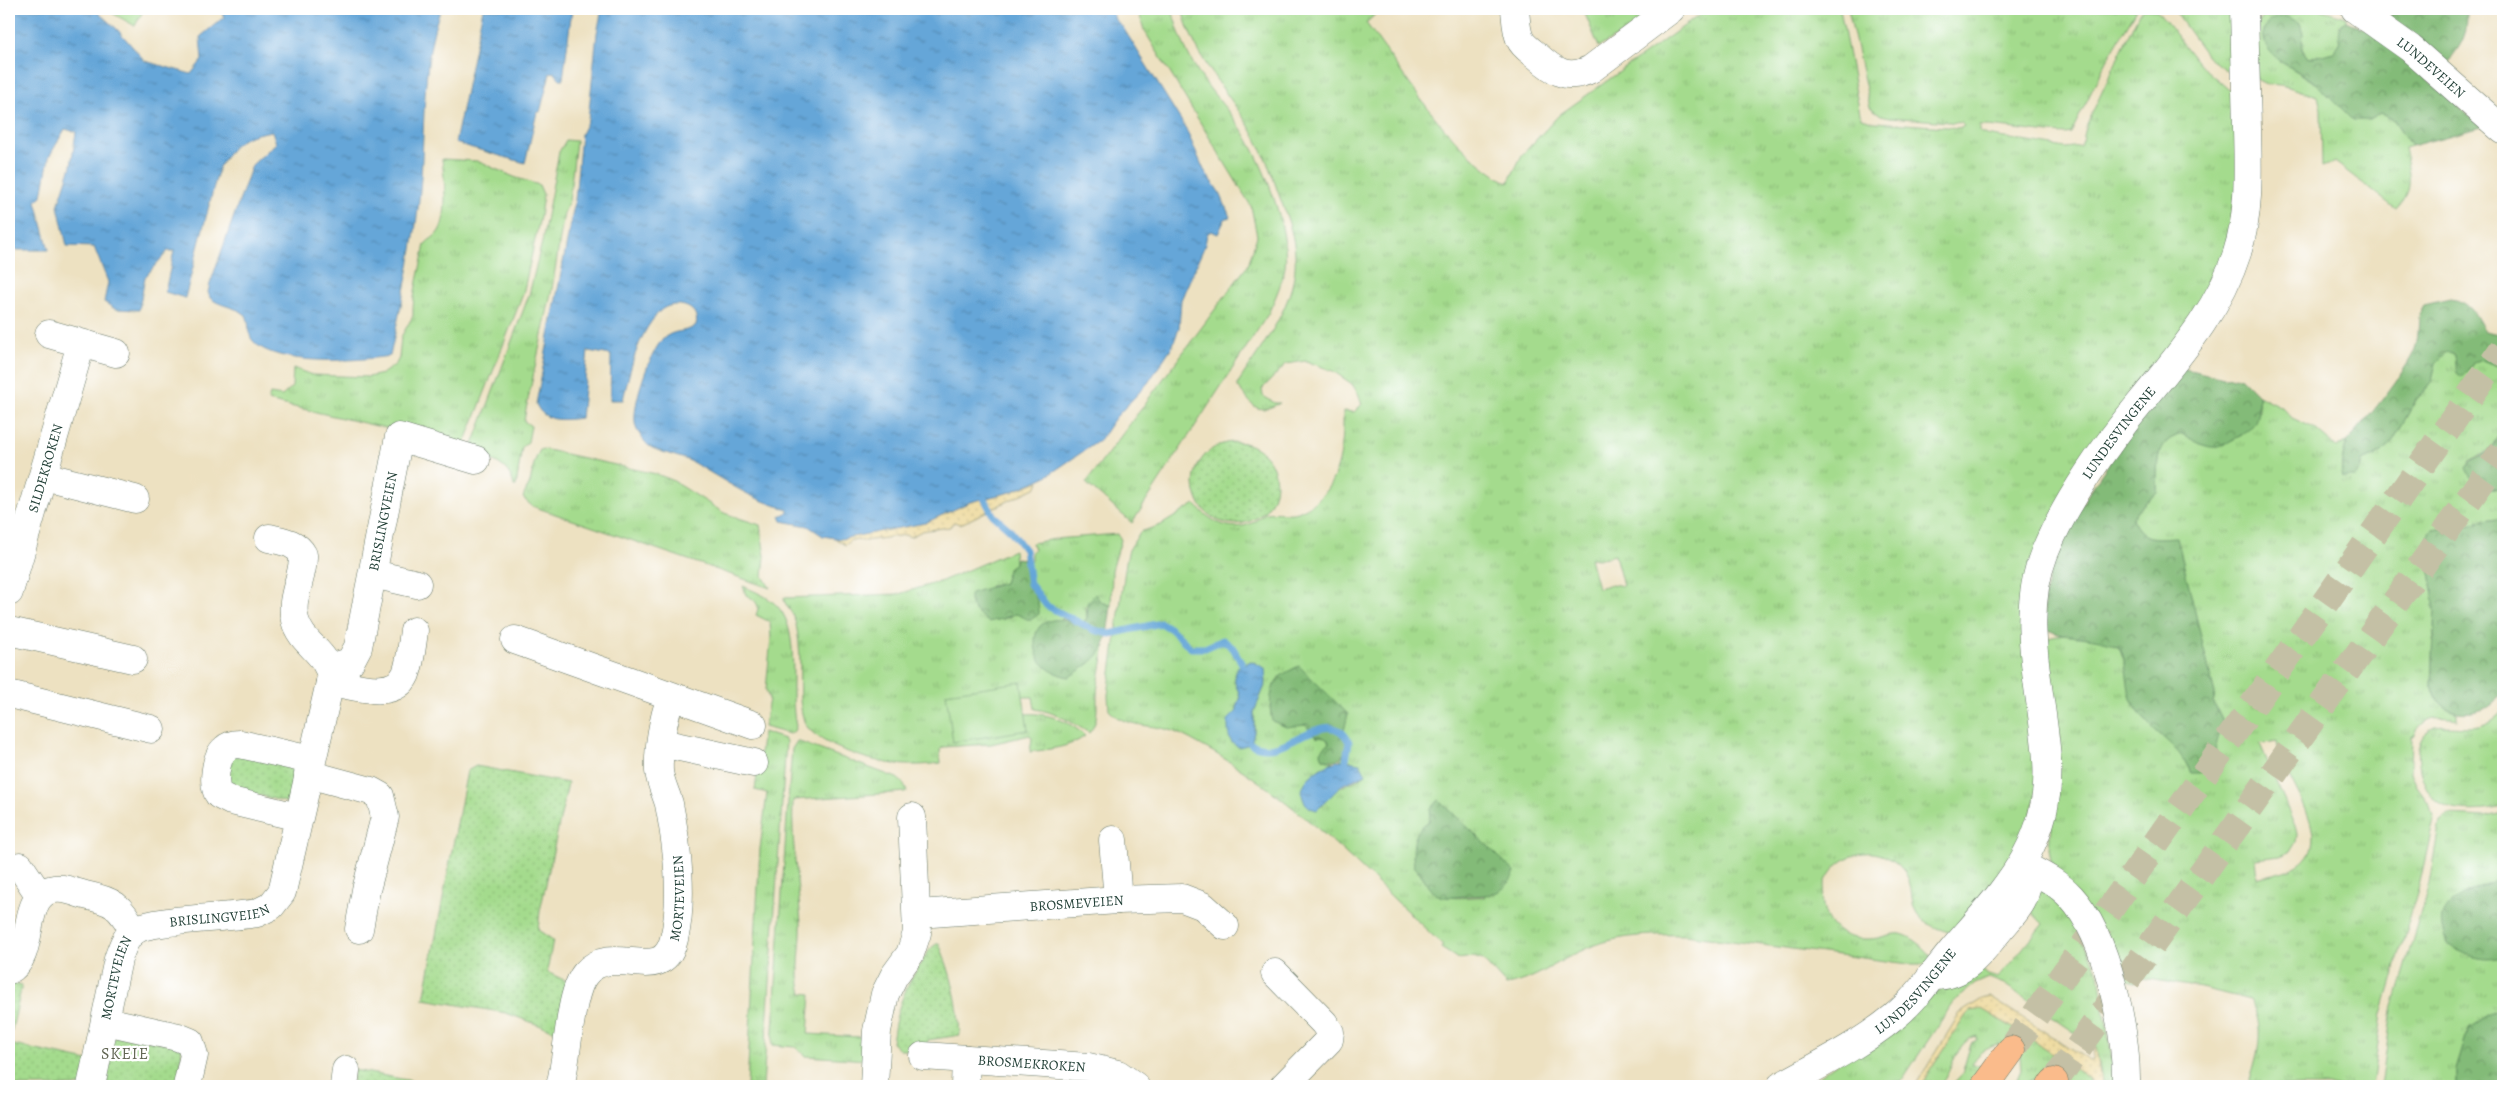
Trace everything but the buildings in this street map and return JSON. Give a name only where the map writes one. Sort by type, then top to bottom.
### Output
[{"type":"highway","points":[[1985,1086],[2011,1050]]},
{"type":"street","points":[[1515,9],[1518,32],[1524,45],[1552,69],[1567,75],[1584,72],[1597,65],[1671,9]]},
{"type":"street","name":"LUNDESVINGENE","points":[[1781,1086],[1882,1026],[1898,1014],[2026,867],[2040,827],[2048,786],[2047,760],[2033,644],[2034,609],[2038,575],[2052,536],[2089,474],[2116,432],[2192,338],[2219,296],[2237,255],[2244,229],[2247,193],[2244,9]]},
{"type":"street","name":"LUNDEVEIEN","points":[[2355,9],[2410,48],[2503,130]]},
{"type":"street","points":[[49,334],[116,353]]},
{"type":"street","name":"SILDEKROKEN","points":[[9,592],[15,552],[44,476],[81,344]]},
{"type":"street","name":"BRISLINGVEIEN","points":[[134,931],[152,925],[250,914],[271,906],[279,897],[284,886],[330,675],[350,662],[356,653],[399,437],[476,460]]},
{"type":"street","points":[[44,476],[135,498]]},
{"type":"street","points":[[269,538],[291,543],[301,552],[303,560],[294,603],[294,618],[300,632],[322,655],[330,675],[382,690],[394,687],[406,673],[414,631]]},
{"type":"street","points":[[373,574],[417,584]]},
{"type":"street","points":[[9,631],[133,660]]},
{"type":"street","points":[[515,640],[754,725]]},
{"type":"street","points":[[9,694],[151,729]]},
{"type":"street","name":"MORTEVEIEN","points":[[560,1086],[578,989],[585,974],[602,962],[615,959],[655,963],[666,957],[672,945],[680,897],[670,810],[659,770],[661,743],[667,708],[671,697]]},
{"type":"street","points":[[661,743],[754,763]]},
{"type":"street","points":[[298,817],[231,801],[219,795],[215,783],[220,755],[228,746],[240,744],[309,767],[380,796],[383,804],[384,823],[366,890],[359,929]]},
{"type":"street","points":[[874,1086],[877,1031],[881,1009],[894,976],[915,944],[918,914],[912,817]]},
{"type":"street","points":[[1113,840],[1118,900]]},
{"type":"street","points":[[20,866],[40,896]]},
{"type":"street","points":[[2026,867],[2052,880],[2072,898],[2099,946],[2119,1014],[2124,1046],[2126,1086]]},
{"type":"street","points":[[9,970],[15,966],[21,957],[32,912],[40,896],[50,891],[62,889],[107,900],[118,906],[134,931]]},
{"type":"street","name":"BROSMEVEIEN","points":[[918,914],[1168,898],[1192,900],[1203,906],[1226,926]]},
{"type":"street","name":"MORTEVEIEN","points":[[91,1086],[121,952],[125,942],[134,931]]},
{"type":"street","points":[[1275,973],[1324,1023],[1330,1032],[1330,1040],[1284,1086]]},
{"type":"street","points":[[106,1021],[178,1037],[190,1042],[194,1055],[187,1086]]},
{"type":"street","name":"BROSMEKROKEN","points":[[923,1056],[1104,1069],[1118,1074],[1135,1086]]},
{"type":"street","points":[[965,1086],[966,1059]]},
{"type":"green space","points":[[105,9],[144,9],[135,26]]},
{"type":"green space","points":[[1138,9],[1172,9],[1180,36],[1192,62],[1252,146],[1274,198],[1284,235],[1285,267],[1276,297],[1268,314],[1132,523],[1086,483],[1248,265],[1257,236],[1251,206],[1144,30]]},
{"type":"green space","points":[[1182,9],[1381,9],[1366,23],[1413,89],[1466,151],[1508,183],[1522,155],[1559,115],[1708,9],[1840,9],[1860,114],[1862,118],[1875,122],[1961,128],[1964,126],[1961,123],[1890,117],[1881,115],[1870,107],[1848,9],[2137,9],[2107,60],[2071,133],[1980,126],[1980,132],[1986,135],[2066,148],[2080,146],[2087,124],[2138,15],[2143,9],[2157,10],[2199,64],[2234,94],[2242,158],[2221,276],[2044,531],[2040,781],[2021,850],[1956,934],[1935,927],[1923,920],[1916,911],[1905,872],[1895,862],[1879,854],[1864,853],[1849,857],[1837,865],[1828,877],[1823,892],[1823,907],[1830,923],[1839,932],[1858,939],[1901,934],[1923,947],[1934,959],[1925,964],[1909,964],[1685,935],[1646,935],[1620,938],[1595,945],[1573,954],[1536,975],[1517,983],[1506,985],[1483,960],[1473,957],[1458,959],[1441,948],[1443,945],[1326,836],[1296,810],[1231,763],[1183,736],[1169,730],[1129,722],[1121,719],[1109,710],[1108,695],[1126,562],[1129,550],[1140,532],[1161,525],[1195,504],[1207,516],[1220,524],[1236,527],[1252,523],[1265,513],[1294,513],[1312,504],[1323,495],[1337,470],[1342,441],[1343,411],[1354,412],[1362,404],[1352,384],[1333,371],[1306,361],[1286,364],[1262,389],[1263,396],[1275,403],[1280,403],[1272,407],[1260,409],[1256,407],[1238,387],[1238,383],[1268,338],[1285,306],[1295,272],[1294,246],[1286,215],[1259,144],[1243,117],[1207,66],[1187,25]],"holes":[[[1615,555],[1623,586],[1612,584],[1598,588],[1590,558],[1598,559]],[[1251,661],[1256,663],[1266,683],[1254,712],[1252,739],[1232,743],[1229,726],[1237,711],[1237,703],[1240,700],[1235,683],[1237,668]],[[1280,676],[1343,735],[1347,741],[1348,748],[1340,760],[1350,760],[1366,774],[1339,788],[1331,795],[1308,779],[1322,767],[1333,762],[1323,758],[1320,751],[1329,743],[1326,738],[1316,737],[1306,725],[1295,725],[1271,702],[1274,685]],[[1430,815],[1485,897],[1452,897],[1440,894],[1432,889],[1414,866],[1415,841],[1419,830],[1429,821]]]},
{"type":"green space","points":[[1583,9],[1664,9],[1599,47]]},
{"type":"green space","points":[[2173,9],[2238,9],[2237,79],[2207,56]]},
{"type":"green space","points":[[2270,9],[2320,9],[2346,17],[2346,21],[2339,26],[2340,44],[2334,52],[2308,58],[2302,49],[2303,42],[2279,61],[2369,120],[2380,113],[2394,120],[2411,146],[2404,148],[2409,173],[2409,188],[2396,209],[2335,162],[2322,167],[2321,109],[2318,96],[2281,85],[2266,84],[2256,79],[2255,27]]},
{"type":"green space","points":[[2390,9],[2467,9],[2467,23],[2464,36],[2448,66],[2391,19]]},
{"type":"green space","points":[[2285,16],[2300,23],[2303,33],[2302,49],[2308,58],[2334,52],[2340,44],[2339,28],[2346,21],[2373,33],[2482,127],[2411,146],[2394,120],[2380,113],[2369,120],[2353,120],[2314,82],[2281,61],[2267,48],[2264,39],[2265,27],[2272,20]]},
{"type":"green space","points":[[566,140],[576,141],[569,201],[564,213],[552,289],[526,409],[524,421],[531,426],[528,442],[522,447],[516,486],[514,486],[508,472],[503,467],[471,450],[529,295],[542,242],[559,152]]},
{"type":"green space","points":[[442,159],[477,161],[514,177],[539,185],[543,194],[540,217],[523,294],[464,446],[268,401],[270,394],[282,396],[292,387],[293,368],[312,375],[368,377],[382,374],[396,364],[399,358],[401,337],[413,316],[415,289],[425,244],[438,233],[444,216],[445,196]]},
{"type":"green space","points":[[2450,299],[2468,306],[2485,331],[2503,335],[2503,367],[2482,360],[2473,363],[2462,377],[2457,373],[2455,355],[2447,352],[2436,363],[2431,383],[2416,400],[2391,444],[2381,453],[2362,461],[2355,477],[2343,477],[2342,464],[2346,442],[2384,397],[2411,358],[2417,343],[2420,315],[2424,305]]},
{"type":"green space","points":[[2447,351],[2455,354],[2457,373],[2467,373],[2473,363],[2481,360],[2503,367],[2504,409],[2499,434],[2483,454],[2469,462],[2475,486],[2503,489],[2503,517],[2433,529],[2429,533],[2430,572],[2435,602],[2432,688],[2438,701],[2457,713],[2457,719],[2431,719],[2422,724],[2414,736],[2412,736],[2411,772],[2417,787],[2430,805],[2434,819],[2420,882],[2382,1014],[2372,1086],[2248,1086],[2259,1043],[2258,1021],[2250,1000],[2206,989],[2137,977],[2136,983],[2124,980],[2051,860],[2049,848],[2052,814],[2040,641],[2059,636],[2081,635],[2102,640],[2120,649],[2144,719],[2180,752],[2191,773],[2214,756],[2217,737],[2223,722],[2213,702],[2215,695],[2177,538],[2146,536],[2132,520],[2157,492],[2157,464],[2161,449],[2172,438],[2182,434],[2203,445],[2218,447],[2242,435],[2259,411],[2258,395],[2283,408],[2292,418],[2314,428],[2337,448],[2346,442],[2342,464],[2343,477],[2360,469],[2362,461],[2381,453],[2391,444],[2416,400],[2431,383],[2436,363]],"holes":[[[2277,741],[2280,756],[2311,823],[2313,839],[2309,853],[2298,865],[2257,878],[2255,859],[2280,856],[2290,852],[2296,842],[2295,826],[2260,744]]]},
{"type":"green space","points":[[2181,368],[2224,378],[2240,377],[2258,395],[2257,418],[2254,423],[2246,432],[2223,445],[2208,447],[2182,434],[2166,443],[2161,449],[2157,464],[2157,492],[2140,508],[2132,519],[2141,532],[2150,537],[2177,537],[2215,695],[2213,702],[2223,722],[2210,768],[2200,773],[2191,773],[2179,754],[2148,723],[2134,705],[2129,691],[2125,662],[2120,648],[2101,640],[2059,634],[2045,627],[2044,603],[2046,589],[2055,559],[2068,530],[2102,473]]},
{"type":"green space","points":[[2503,425],[2503,489],[2475,486],[2466,468],[2471,462],[2489,451]]},
{"type":"green space","points":[[1235,442],[1251,445],[1264,454],[1273,467],[1276,483],[1273,499],[1264,512],[1251,521],[1235,524],[1219,521],[1206,512],[1197,499],[1194,483],[1197,467],[1206,454],[1219,445]]},
{"type":"green space","points":[[543,449],[656,474],[672,480],[724,513],[760,525],[765,556],[763,576],[770,588],[532,506],[523,498],[530,483],[536,458],[540,450]]},
{"type":"green space","points":[[2503,517],[2503,694],[2484,709],[2465,713],[2450,710],[2439,702],[2432,688],[2435,602],[2430,572],[2429,532],[2433,529]]},
{"type":"green space","points":[[1118,534],[1121,540],[1112,570],[1111,606],[1100,601],[1095,595],[1086,607],[1087,618],[1083,623],[1075,623],[1062,618],[1068,677],[1090,663],[1105,646],[1093,728],[1089,733],[1063,718],[1035,709],[1033,697],[1023,697],[1020,682],[1027,730],[1025,714],[1041,714],[1072,726],[1085,736],[1079,740],[1059,747],[1030,752],[1032,738],[1030,735],[991,744],[943,747],[940,750],[941,763],[901,765],[858,756],[830,744],[818,737],[809,729],[804,721],[800,702],[800,654],[797,631],[793,615],[784,598],[899,594],[942,581],[1014,550],[1015,563],[1009,567],[1004,583],[990,586],[1002,620],[1019,614],[1037,597],[1026,577],[1027,563],[1031,561],[1031,551],[1034,550],[1032,543],[1055,539]]},
{"type":"green space","points":[[1016,558],[1024,559],[1027,563],[1027,578],[1039,606],[1039,614],[1031,619],[1027,619],[1015,614],[988,622],[972,606],[970,602],[971,593],[1004,583],[1009,567],[1015,563]]},
{"type":"green space","points":[[743,586],[771,601],[779,608],[786,619],[792,648],[793,697],[796,726],[790,734],[764,727],[769,699],[766,690],[771,638],[770,622],[756,615],[757,605],[746,595]]},
{"type":"green space","points":[[1095,594],[1100,601],[1111,606],[1102,649],[1091,662],[1069,677],[1054,672],[1042,663],[1037,653],[1035,641],[1038,629],[1041,625],[1051,620],[1083,623],[1087,618],[1088,601]]},
{"type":"green space","points":[[1299,666],[1348,714],[1343,735],[1347,741],[1348,748],[1338,759],[1323,758],[1320,751],[1329,743],[1328,740],[1323,737],[1316,737],[1306,725],[1286,727],[1272,721],[1270,704],[1274,685],[1281,676]]},
{"type":"green space","points":[[1021,682],[1028,730],[953,742],[946,693]]},
{"type":"green space","points":[[2503,711],[2503,807],[2488,810],[2462,810],[2453,809],[2439,803],[2426,787],[2419,764],[2421,741],[2426,733],[2435,727],[2478,726],[2494,719]]},
{"type":"green space","points":[[763,732],[784,739],[786,742],[763,1086],[747,1086],[760,849],[767,793],[755,790]]},
{"type":"green space","points":[[797,741],[897,778],[904,784],[907,792],[793,800],[794,846],[801,923],[799,976],[802,993],[811,994],[808,1034],[860,1037],[868,1045],[867,1060],[806,1056],[795,1047],[772,1045],[792,749]]},
{"type":"green space","points":[[232,753],[296,763],[293,804],[224,786]]},
{"type":"green space","points":[[476,766],[568,783],[540,911],[538,930],[553,940],[547,972],[568,982],[558,1032],[506,1013],[424,999],[467,771]]},
{"type":"green space","points":[[1439,800],[1515,872],[1511,880],[1501,890],[1496,893],[1483,895],[1439,896],[1427,884],[1414,866],[1413,846],[1416,835],[1423,825],[1429,821],[1431,809]]},
{"type":"green space","points":[[2503,813],[2503,880],[2500,880],[2498,958],[2503,956],[2503,1006],[2469,1028],[2456,1070],[2456,1086],[2381,1086],[2392,1010],[2429,884],[2440,821],[2449,815],[2485,817]]},
{"type":"green space","points":[[2503,880],[2503,956],[2488,959],[2474,957],[2447,944],[2442,917],[2451,903],[2477,888]]},
{"type":"green space","points":[[2038,890],[2049,892],[2065,905],[2099,974],[2116,1086],[2103,1086],[2096,1047],[2004,984],[1989,978],[1975,984],[1954,1001],[1898,1086],[1806,1086],[1916,1005],[1979,967],[1988,975],[1998,978],[2043,924],[2028,908]]},
{"type":"green space","points":[[939,943],[954,988],[960,1035],[928,1040],[925,1050],[900,1050],[892,1043],[901,1001],[909,983],[927,954],[933,946]]},
{"type":"green space","points":[[9,982],[22,985],[9,1043]]},
{"type":"green space","points":[[2503,1006],[2503,1086],[2456,1086],[2456,1070],[2469,1028]]},
{"type":"green space","points":[[1982,1009],[2028,1037],[2090,1079],[2088,1086],[2063,1086],[2044,1075],[2022,1085],[2014,1086],[2021,1070],[2020,1056],[2003,1044],[1988,1048],[1973,1060],[1971,1065],[1982,1065],[1967,1086],[1951,1086],[1962,1074],[1971,1043],[1977,1040],[1977,1036],[1963,1044],[1939,1086],[1920,1086],[1969,1011]]},
{"type":"green space","points":[[116,1035],[182,1046],[179,1086],[110,1086],[104,1077],[112,1040]]},
{"type":"green space","points":[[9,1044],[88,1061],[82,1086],[9,1086]]},
{"type":"green space","points":[[354,1070],[412,1081],[411,1086],[353,1086]]},
{"type":"sand","points":[[1039,481],[1037,487],[965,522],[960,524],[954,522],[950,527],[922,531],[910,537],[905,535],[865,541],[851,540],[845,545],[836,539],[925,523],[970,502],[1011,492]]},
{"type":"sand","points":[[1990,997],[2090,1061],[2093,1060],[2094,1048],[2096,1047],[2101,1081],[2098,1086],[2093,1086],[2090,1079],[2028,1037],[1982,1009],[1970,1011],[1966,1015],[1920,1086],[1915,1086],[1960,1013],[1982,999]]},
{"type":"water","points":[[9,9],[94,9],[117,29],[145,61],[191,74],[202,60],[200,37],[224,17],[220,9],[441,9],[430,50],[427,73],[422,169],[415,232],[390,356],[318,360],[280,355],[264,349],[253,341],[246,315],[210,298],[208,292],[210,284],[252,165],[276,143],[272,131],[253,135],[240,141],[219,167],[185,298],[165,292],[174,251],[168,251],[145,277],[139,310],[115,309],[104,302],[108,282],[94,247],[67,246],[58,206],[71,166],[76,132],[65,129],[49,157],[42,196],[36,201],[49,250],[9,250]]},
{"type":"water","points":[[483,9],[572,9],[563,79],[560,79],[554,72],[550,73],[540,112],[537,112],[525,163],[455,143]]},
{"type":"water","points":[[602,9],[1112,9],[1115,20],[1122,26],[1185,127],[1204,170],[1221,195],[1230,217],[1225,219],[1218,234],[1211,231],[1207,234],[1205,245],[1181,300],[1179,328],[1173,345],[1148,383],[1115,418],[1100,440],[1047,476],[1011,492],[970,502],[925,523],[841,539],[823,536],[808,526],[782,521],[780,516],[788,512],[788,509],[762,501],[692,462],[647,445],[637,430],[635,411],[641,384],[651,358],[666,336],[696,325],[694,312],[690,308],[677,305],[664,308],[651,321],[635,354],[623,400],[610,400],[611,355],[588,351],[581,418],[555,419],[549,417],[539,410],[536,404],[575,200],[581,134],[588,120],[597,33]]},
{"type":"water","points":[[1251,661],[1265,668],[1266,683],[1254,712],[1254,732],[1251,744],[1239,747],[1230,740],[1228,720],[1237,711],[1237,703],[1240,700],[1235,683],[1237,668]]},
{"type":"water","points":[[1340,760],[1360,763],[1366,774],[1342,785],[1317,810],[1309,807],[1304,801],[1303,786],[1312,774]]},
{"type":"waterway","points":[[984,498],[993,515],[1010,530],[1025,550],[1030,584],[1047,606],[1094,630],[1110,634],[1161,623],[1171,629],[1191,648],[1205,648],[1223,640],[1233,648],[1242,664]]},
{"type":"waterway","points":[[1251,744],[1263,748],[1272,748],[1314,730],[1334,728],[1342,733],[1349,742],[1346,760]]},
{"type":"tunnel","points":[[2011,1050],[2503,349]]},
{"type":"tunnel","points":[[2054,1082],[2503,451]]},
{"type":"district","name":"SKEIE","points":[[125,1053]]}]
